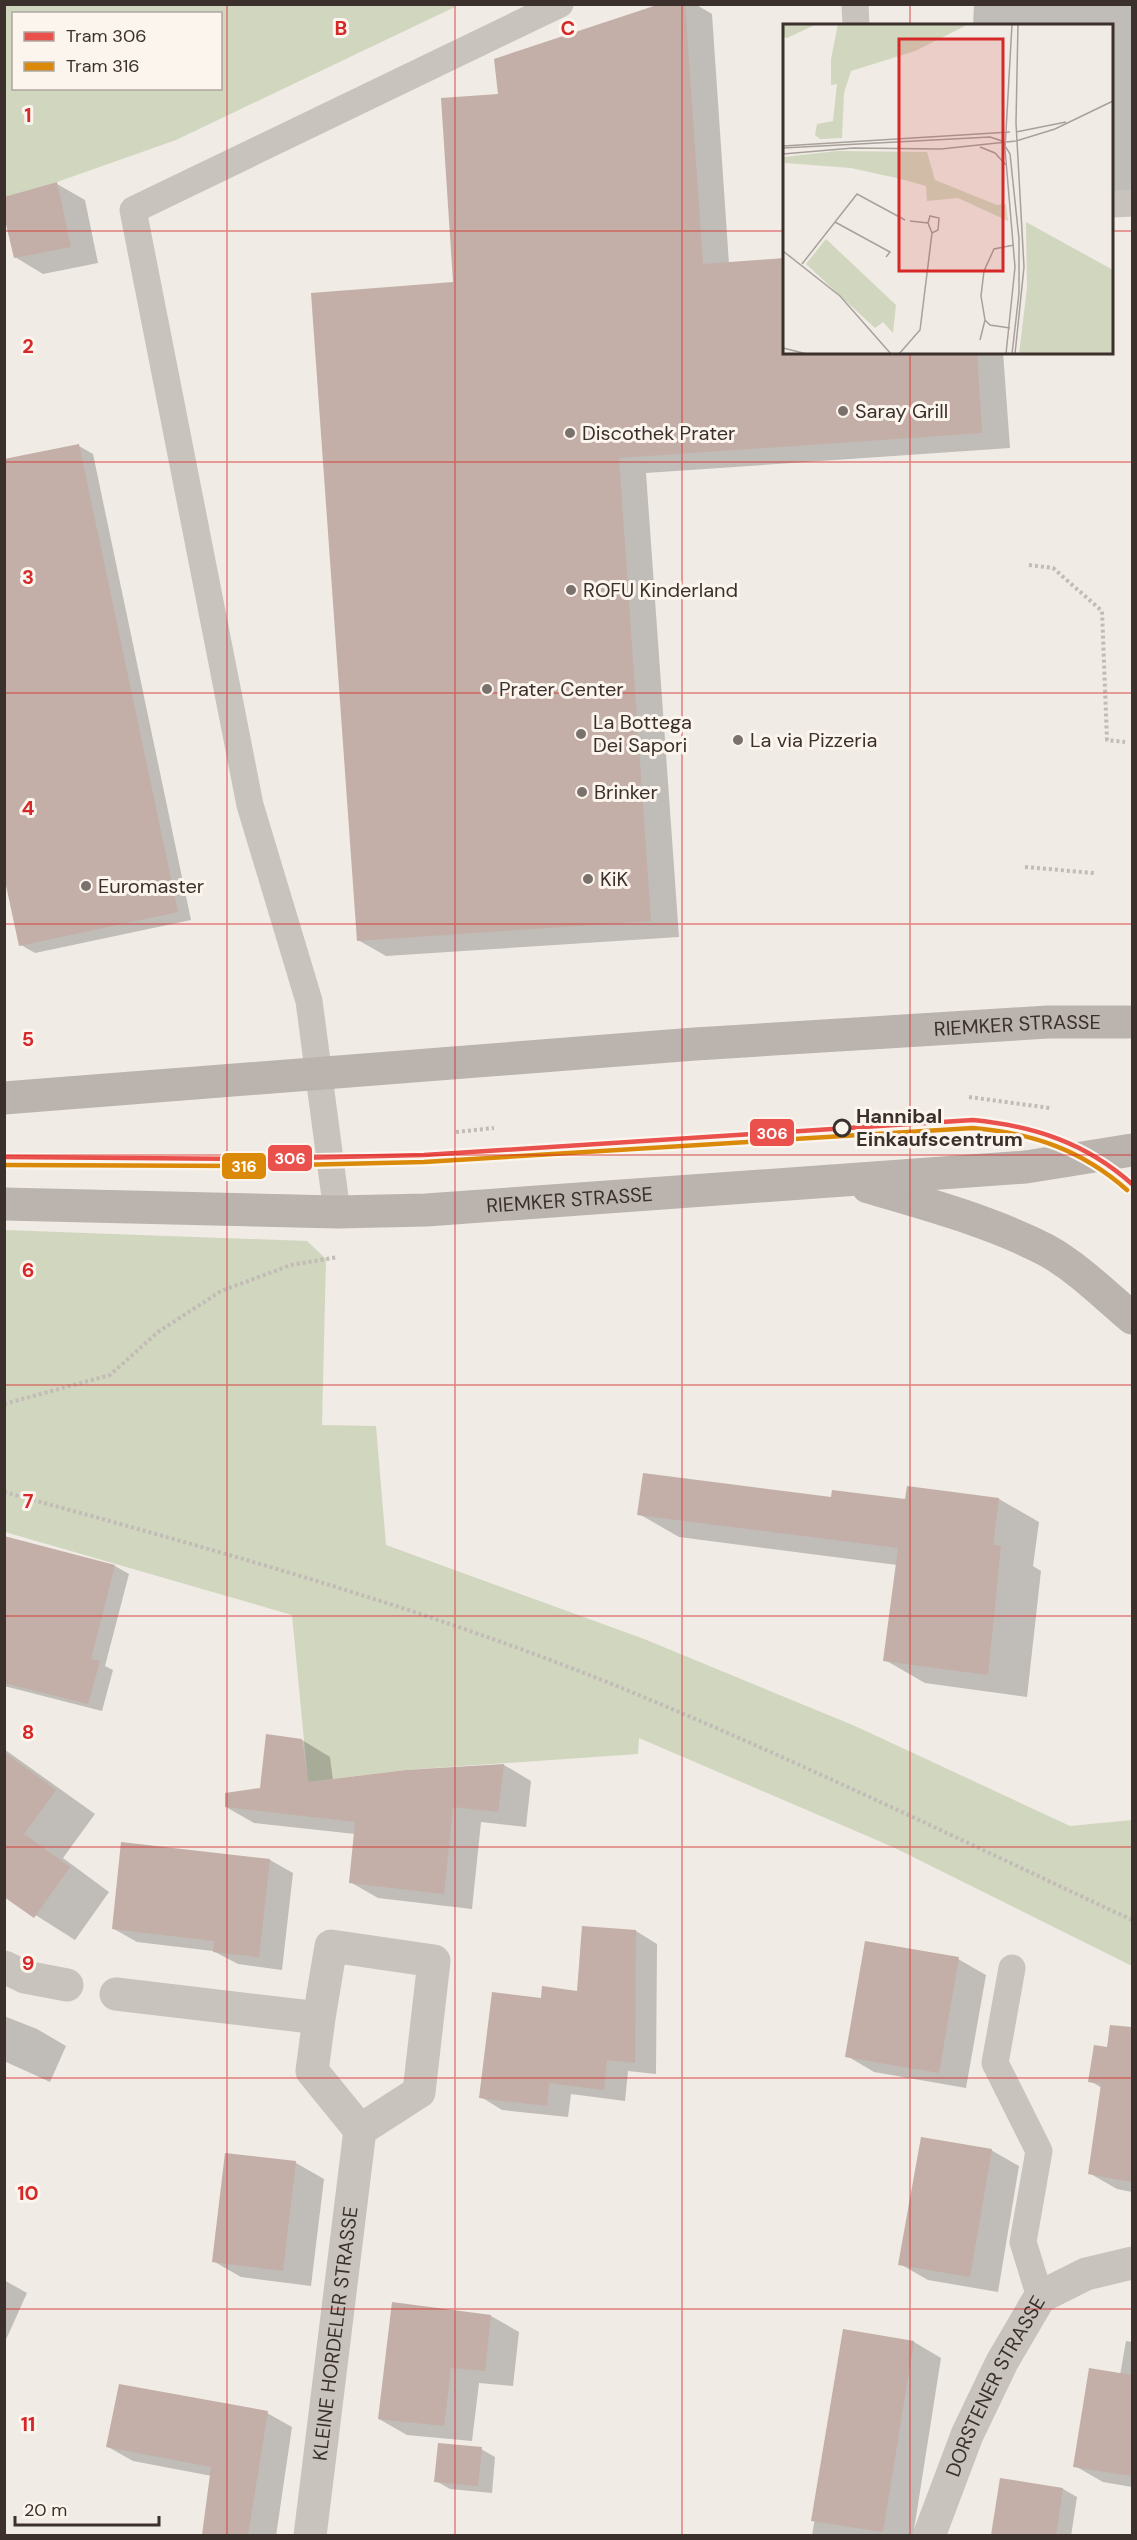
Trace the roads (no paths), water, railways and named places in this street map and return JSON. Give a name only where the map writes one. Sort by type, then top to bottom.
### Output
[{"type":"main road","name":"RIEMKER STRASSE","points":[[4,1098],[695,1044],[1048,1022],[1132,1022]]},
{"type":"main road","name":"RIEMKER STRASSE","points":[[4,1204],[337,1212],[458,1209],[1052,1165],[1132,1150]]},
{"type":"main road","points":[[849,1181],[945,1209],[1046,1251],[1089,1281],[1132,1318]]},
{"type":"street","points":[[331,1946],[434,1961],[419,2092],[360,2130],[312,2071],[319,2019],[331,1946]]},
{"type":"street","points":[[4,1967],[25,1977],[67,1985]]},
{"type":"street","points":[[116,1994],[319,2019]]},
{"type":"street","name":"KLEINE HORDELER STRASSE","points":[[310,2535],[360,2130]]},
{"type":"street","name":"DORSTENER STRASSE","points":[[929,2535],[967,2435],[1002,2361],[1040,2297],[1086,2274],[1132,2263]]},
{"type":"lane","points":[[337,1212],[321,1075],[309,1001],[250,806],[132,210],[560,4]]},
{"type":"lane","points":[[855,4],[856,24]]},
{"type":"lane","points":[[1113,204],[1132,203]]},
{"type":"lane","points":[[1012,1968],[995,2063],[1039,2151],[1023,2242],[1040,2297]]},
{"type":"tram line","name":"306","points":[[4,1157],[251,1159],[424,1155],[973,1120],[1038,1132],[1078,1147],[1132,1184]]},
{"type":"tram line","name":"316","points":[[4,1165],[251,1166],[424,1162],[973,1128],[1016,1134],[1055,1146],[1092,1164],[1127,1190]]},
{"type":"place","name":"Saray Grill","points":[[843,411]]},
{"type":"place","name":"Discothek Prater","points":[[570,433]]},
{"type":"place","name":"ROFU Kinderland","points":[[571,590]]},
{"type":"place","name":"Prater Center","points":[[487,689]]},
{"type":"place","name":"La Bottega Dei Sapori","points":[[581,734]]},
{"type":"place","name":"La via Pizzeria","points":[[738,740]]},
{"type":"place","name":"Brinker","points":[[582,792]]},
{"type":"place","name":"KiK","points":[[588,879]]},
{"type":"place","name":"Euromaster","points":[[86,886]]},
{"type":"place","name":"Hannibal Einkaufscentrum","points":[[842,1128]]}]
